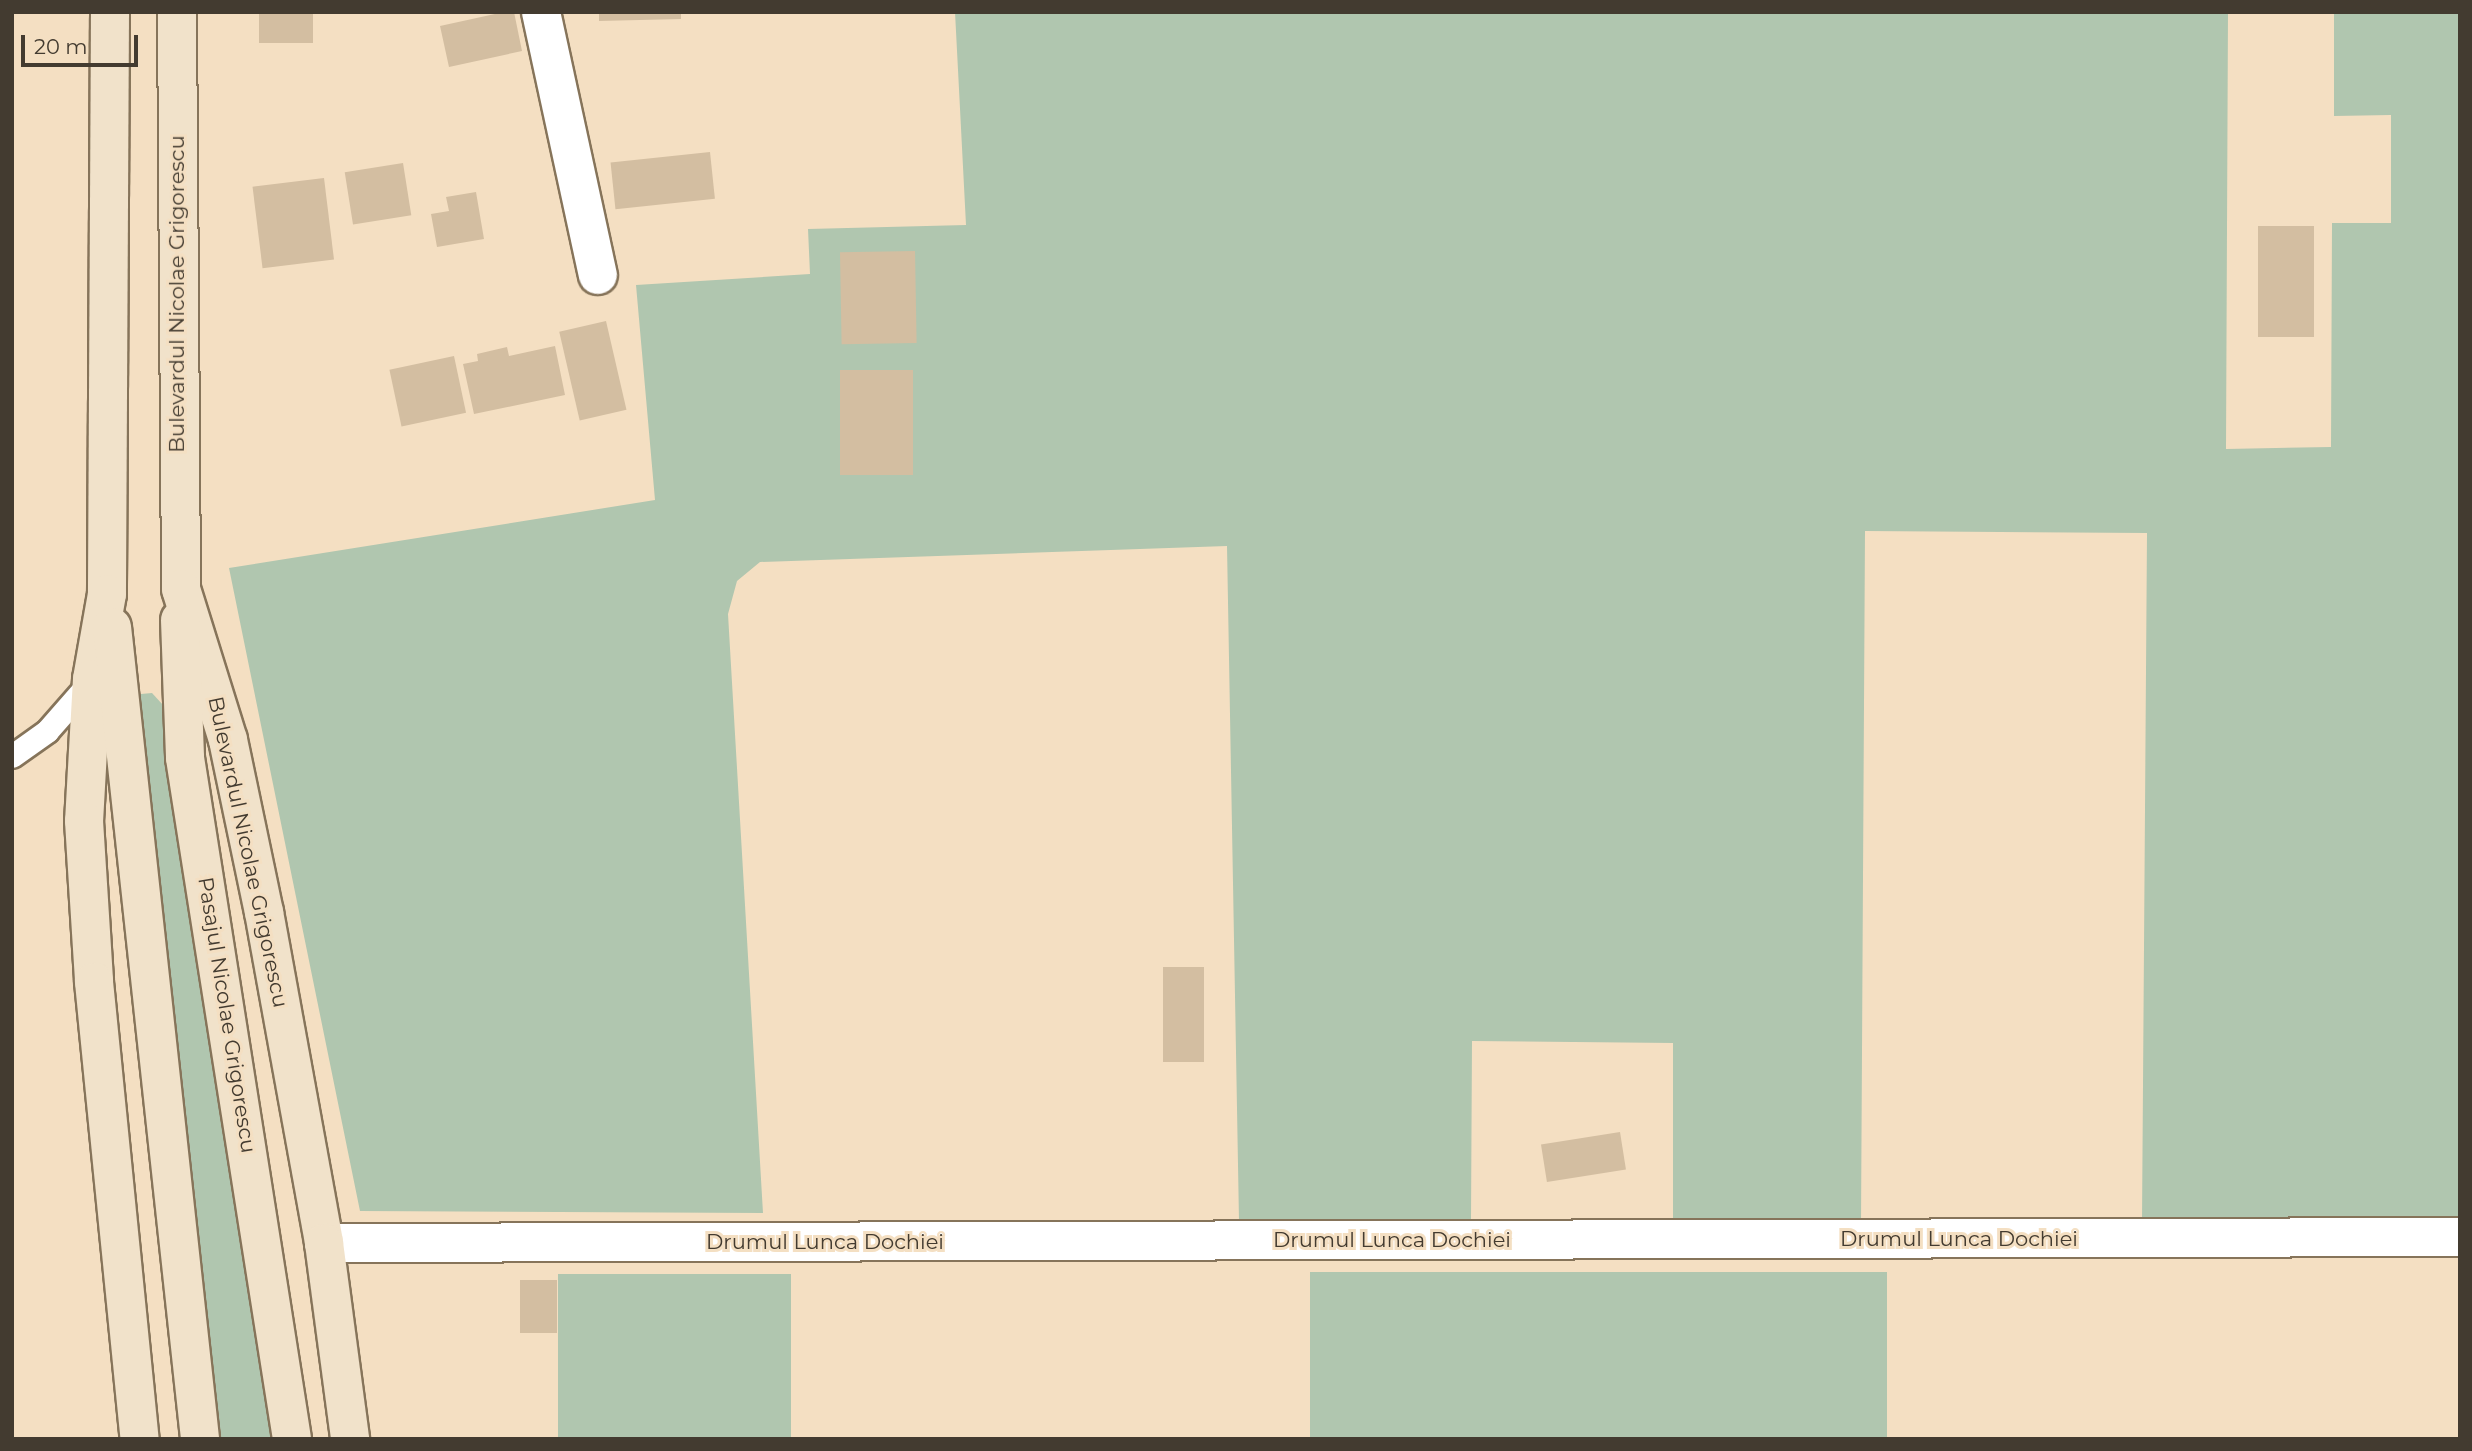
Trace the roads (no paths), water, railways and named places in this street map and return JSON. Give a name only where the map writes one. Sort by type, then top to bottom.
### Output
[{"type":"main road","points":[[110,12],[107,594],[200,1439]]},
{"type":"main road","name":"Bulevardul Nicolae Grigorescu","points":[[177,12],[181,589],[240,790],[324,1243],[350,1439]]},
{"type":"main road","name":"Pasajul Nicolae Grigorescu","points":[[181,589],[179,673],[185,758],[292,1439]]},
{"type":"main road","points":[[107,594],[92,679],[85,776],[86,875],[140,1439]]},
{"type":"street","points":[[541,12],[598,275]]},
{"type":"street","name":"Drumul Lunca Dochiei","points":[[324,1243],[2460,1237]]},
{"type":"lane","points":[[12,756],[64,713],[92,679]]}]
